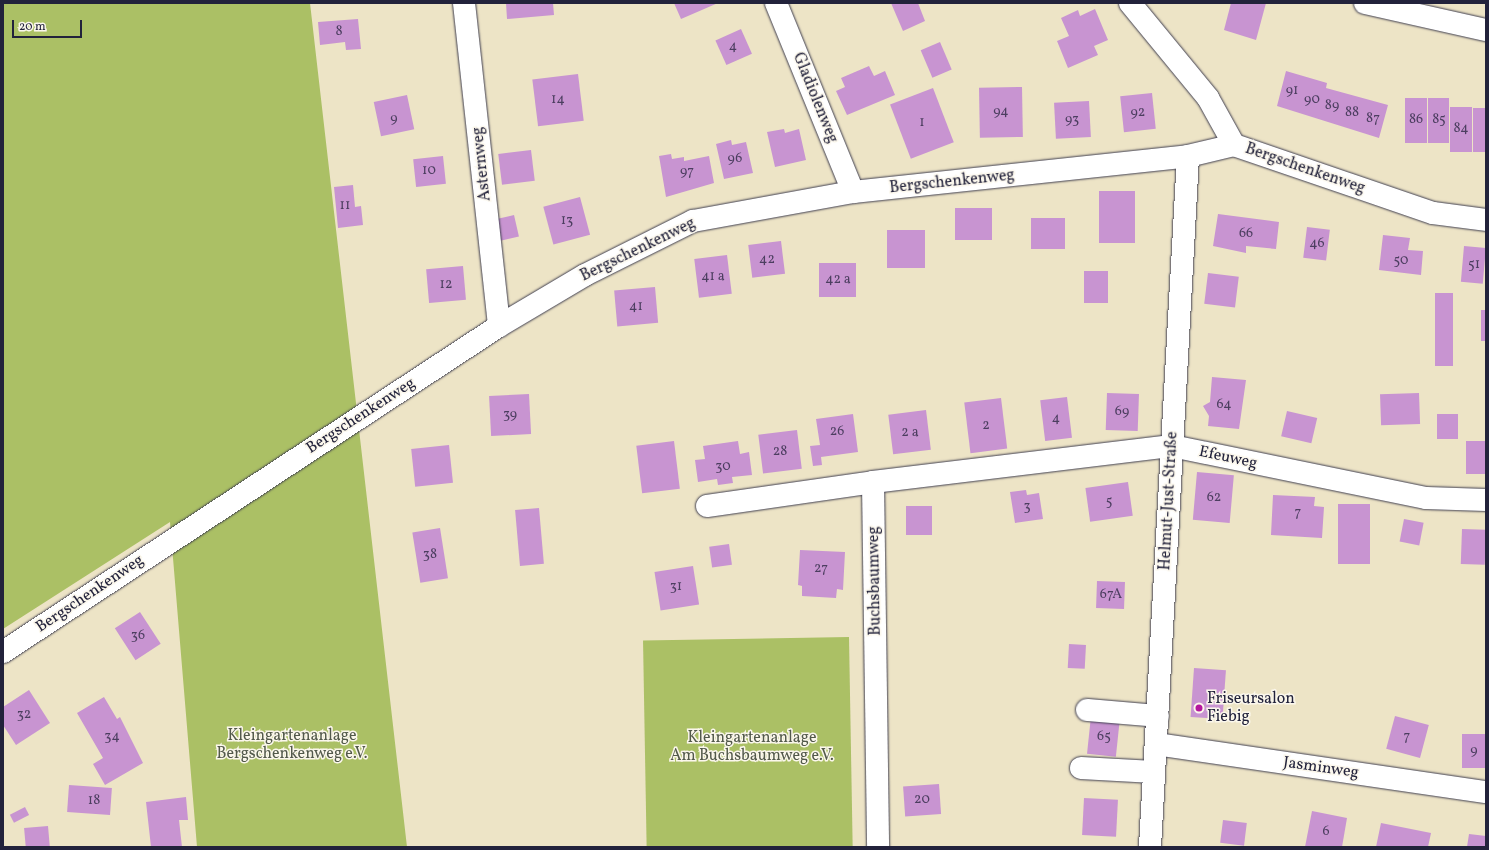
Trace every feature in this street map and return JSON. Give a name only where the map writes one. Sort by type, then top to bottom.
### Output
[{"type":"street","name":"Asternweg","points":[[464,3],[499,326]]},
{"type":"street","name":"Gladiolenweg","points":[[776,3],[853,192]]},
{"type":"street","points":[[1130,3],[1208,98],[1234,145]]},
{"type":"street","points":[[1365,3],[1486,30]]},
{"type":"street","name":"Bergschenkenweg","points":[[3,652],[499,326],[585,274],[694,221],[853,192],[1188,156],[1234,145],[1433,213],[1486,220]]},
{"type":"street","name":"Helmut-Just-Straße","points":[[1150,847],[1188,156]]},
{"type":"street","name":"Efeuweg","points":[[873,482],[1172,446],[1426,498],[1486,500]]},
{"type":"street","points":[[707,506],[873,482]]},
{"type":"street","name":"Buchsbaumweg","points":[[873,482],[878,847]]},
{"type":"street","points":[[1087,710],[1158,716]]},
{"type":"street","name":"Jasminweg","points":[[1156,744],[1486,792]]},
{"type":"street","points":[[1081,768],[1154,772]]},
{"type":"green space","name":"Kleingartenanlage Bergschenkenweg e.V.","points":[[3,3],[310,3],[407,847],[197,847],[170,522],[3,629]]},
{"type":"green space","name":"Kleingartenanlage Am Buchsbaumweg e.V.","points":[[849,637],[853,847],[647,847],[643,641]]},
{"type":"building","points":[[506,3],[553,3],[554,15],[507,19]]},
{"type":"building","points":[[674,3],[718,3],[681,19]]},
{"type":"building","points":[[891,3],[918,3],[925,21],[903,31]]},
{"type":"building","points":[[1231,3],[1266,3],[1256,40],[1224,30]]},
{"type":"building","points":[[1095,9],[1108,40],[1094,46],[1098,55],[1068,68],[1057,41],[1069,36],[1061,18],[1078,10],[1080,16]]},
{"type":"building","points":[[358,19],[361,49],[346,50],[345,42],[320,45],[318,22]]},
{"type":"building","points":[[741,29],[752,54],[726,65],[715,40]]},
{"type":"building","points":[[940,42],[952,70],[932,78],[921,50]]},
{"type":"building","points":[[869,66],[874,76],[885,71],[895,95],[847,115],[836,91],[845,87],[841,78]]},
{"type":"building","points":[[1286,71],[1327,83],[1326,88],[1388,105],[1379,138],[1277,106]]},
{"type":"building","points":[[578,74],[584,121],[538,126],[532,80]]},
{"type":"building","points":[[1022,87],[1023,137],[980,138],[979,88]]},
{"type":"building","points":[[933,88],[954,142],[911,159],[890,104]]},
{"type":"building","points":[[1152,93],[1156,129],[1124,132],[1120,96]]},
{"type":"building","points":[[407,95],[414,129],[381,136],[374,102]]},
{"type":"building","points":[[1405,98],[1427,98],[1427,143],[1405,143]]},
{"type":"building","points":[[1428,98],[1449,98],[1449,143],[1428,143]]},
{"type":"building","points":[[1089,101],[1091,137],[1056,139],[1054,103]]},
{"type":"building","points":[[1450,107],[1472,107],[1472,152],[1450,152]]},
{"type":"building","points":[[1473,108],[1486,108],[1486,152],[1473,152]]},
{"type":"building","points":[[784,129],[785,133],[799,129],[806,160],[775,167],[767,132]]},
{"type":"building","points":[[731,140],[732,145],[746,142],[753,173],[724,179],[716,144]]},
{"type":"building","points":[[531,150],[535,181],[502,185],[498,154]]},
{"type":"building","points":[[671,154],[672,159],[684,157],[684,161],[709,156],[714,183],[666,197],[659,156]]},
{"type":"building","points":[[443,156],[446,184],[416,187],[413,159]]},
{"type":"building","points":[[353,185],[355,207],[361,206],[363,225],[338,228],[334,187]]},
{"type":"building","points":[[1099,191],[1135,191],[1135,243],[1099,243]]},
{"type":"building","points":[[580,197],[590,235],[553,245],[543,207]]},
{"type":"building","points":[[955,208],[992,208],[992,240],[955,240]]},
{"type":"building","points":[[1218,214],[1279,222],[1276,249],[1246,246],[1246,253],[1213,246]]},
{"type":"building","points":[[514,215],[519,236],[498,241],[494,220]]},
{"type":"building","points":[[1031,218],[1065,218],[1065,249],[1031,249]]},
{"type":"building","points":[[1307,227],[1330,230],[1326,261],[1303,258]]},
{"type":"building","points":[[887,230],[925,230],[925,268],[887,268]]},
{"type":"building","points":[[1383,235],[1410,238],[1408,250],[1423,251],[1421,275],[1379,270]]},
{"type":"building","points":[[781,241],[785,274],[752,278],[748,245]]},
{"type":"building","points":[[1464,246],[1486,248],[1483,284],[1461,282]]},
{"type":"building","points":[[727,255],[732,294],[699,298],[694,259]]},
{"type":"building","points":[[819,263],[856,263],[856,297],[819,297]]},
{"type":"building","points":[[463,266],[466,300],[429,303],[426,269]]},
{"type":"building","points":[[1084,271],[1108,271],[1108,303],[1084,303]]},
{"type":"building","points":[[1208,273],[1239,277],[1235,308],[1204,304]]},
{"type":"building","points":[[655,287],[658,323],[617,326],[614,291]]},
{"type":"building","points":[[1435,293],[1453,293],[1453,366],[1435,366]]},
{"type":"building","points":[[1481,310],[1486,310],[1486,341],[1481,341]]},
{"type":"building","points":[[1212,377],[1246,380],[1239,429],[1208,426],[1209,416],[1203,406],[1210,402]]},
{"type":"building","points":[[1107,393],[1139,394],[1138,431],[1106,430]]},
{"type":"building","points":[[1419,393],[1420,424],[1381,425],[1380,394]]},
{"type":"building","points":[[529,394],[531,434],[491,436],[489,396]]},
{"type":"building","points":[[1067,397],[1072,438],[1045,441],[1040,400]]},
{"type":"building","points":[[1001,398],[1007,449],[970,453],[964,403]]},
{"type":"building","points":[[926,410],[931,450],[893,454],[888,415]]},
{"type":"building","points":[[1287,411],[1317,418],[1311,443],[1281,436]]},
{"type":"building","points":[[853,414],[858,452],[821,457],[822,465],[813,466],[810,446],[820,445],[816,419]]},
{"type":"building","points":[[1437,414],[1458,414],[1458,439],[1437,439]]},
{"type":"building","points":[[797,430],[802,469],[763,473],[758,435]]},
{"type":"building","points":[[674,441],[680,489],[642,493],[636,446]]},
{"type":"building","points":[[738,441],[740,454],[749,452],[752,475],[732,477],[733,483],[718,485],[717,479],[698,482],[695,460],[705,459],[703,446]]},
{"type":"building","points":[[1466,441],[1486,441],[1486,474],[1466,474]]},
{"type":"building","points":[[449,445],[453,483],[415,487],[411,449]]},
{"type":"building","points":[[1197,472],[1234,475],[1230,523],[1193,520]]},
{"type":"building","points":[[1128,482],[1133,516],[1090,522],[1085,488]]},
{"type":"building","points":[[1026,490],[1027,495],[1039,493],[1043,519],[1015,523],[1010,492]]},
{"type":"building","points":[[1273,495],[1315,497],[1314,506],[1324,507],[1322,538],[1271,535]]},
{"type":"building","points":[[1338,504],[1370,504],[1370,564],[1338,564]]},
{"type":"building","points":[[906,506],[932,506],[932,535],[906,535]]},
{"type":"building","points":[[539,508],[544,564],[520,566],[515,510]]},
{"type":"building","points":[[1404,519],[1424,523],[1419,545],[1400,542]]},
{"type":"building","points":[[440,528],[448,578],[420,583],[412,532]]},
{"type":"building","points":[[1462,529],[1486,530],[1485,565],[1461,564]]},
{"type":"building","points":[[729,544],[732,565],[712,568],[709,547]]},
{"type":"building","points":[[800,550],[845,552],[843,590],[837,589],[836,598],[802,596],[802,586],[798,585]]},
{"type":"building","points":[[693,566],[699,605],[661,611],[654,572]]},
{"type":"building","points":[[1097,581],[1125,582],[1124,609],[1096,608]]},
{"type":"building","points":[[140,612],[161,644],[136,660],[115,628]]},
{"type":"building","points":[[1069,644],[1086,645],[1085,669],[1068,668]]},
{"type":"building","points":[[1194,668],[1226,670],[1223,719],[1191,717]]},
{"type":"building","points":[[29,690],[50,723],[16,745],[3,725],[3,707]]},
{"type":"building","points":[[104,697],[117,719],[120,717],[143,763],[105,785],[93,764],[103,758],[77,713]]},
{"type":"building","points":[[1091,716],[1120,719],[1116,757],[1087,754]]},
{"type":"building","points":[[1395,716],[1429,725],[1420,758],[1386,749]]},
{"type":"building","points":[[1462,734],[1486,734],[1486,768],[1462,768]]},
{"type":"building","points":[[939,784],[941,814],[905,816],[903,787]]},
{"type":"building","points":[[69,785],[112,788],[110,815],[67,812]]},
{"type":"building","points":[[186,797],[188,820],[179,820],[182,847],[151,847],[146,802]]},
{"type":"building","points":[[1084,798],[1118,800],[1116,837],[1082,835]]},
{"type":"building","points":[[25,807],[29,815],[14,823],[10,815]]},
{"type":"building","points":[[1312,811],[1347,818],[1342,847],[1305,847]]},
{"type":"building","points":[[1223,820],[1247,823],[1244,846],[1220,843]]},
{"type":"building","points":[[1381,823],[1431,833],[1428,847],[1376,847]]},
{"type":"building","points":[[48,826],[50,847],[26,847],[24,828]]},
{"type":"building","points":[[1469,834],[1486,836],[1486,847],[1467,847]]},
{"type":"place","name":"Friseursalon Fiebig","points":[[1199,708]]}]
